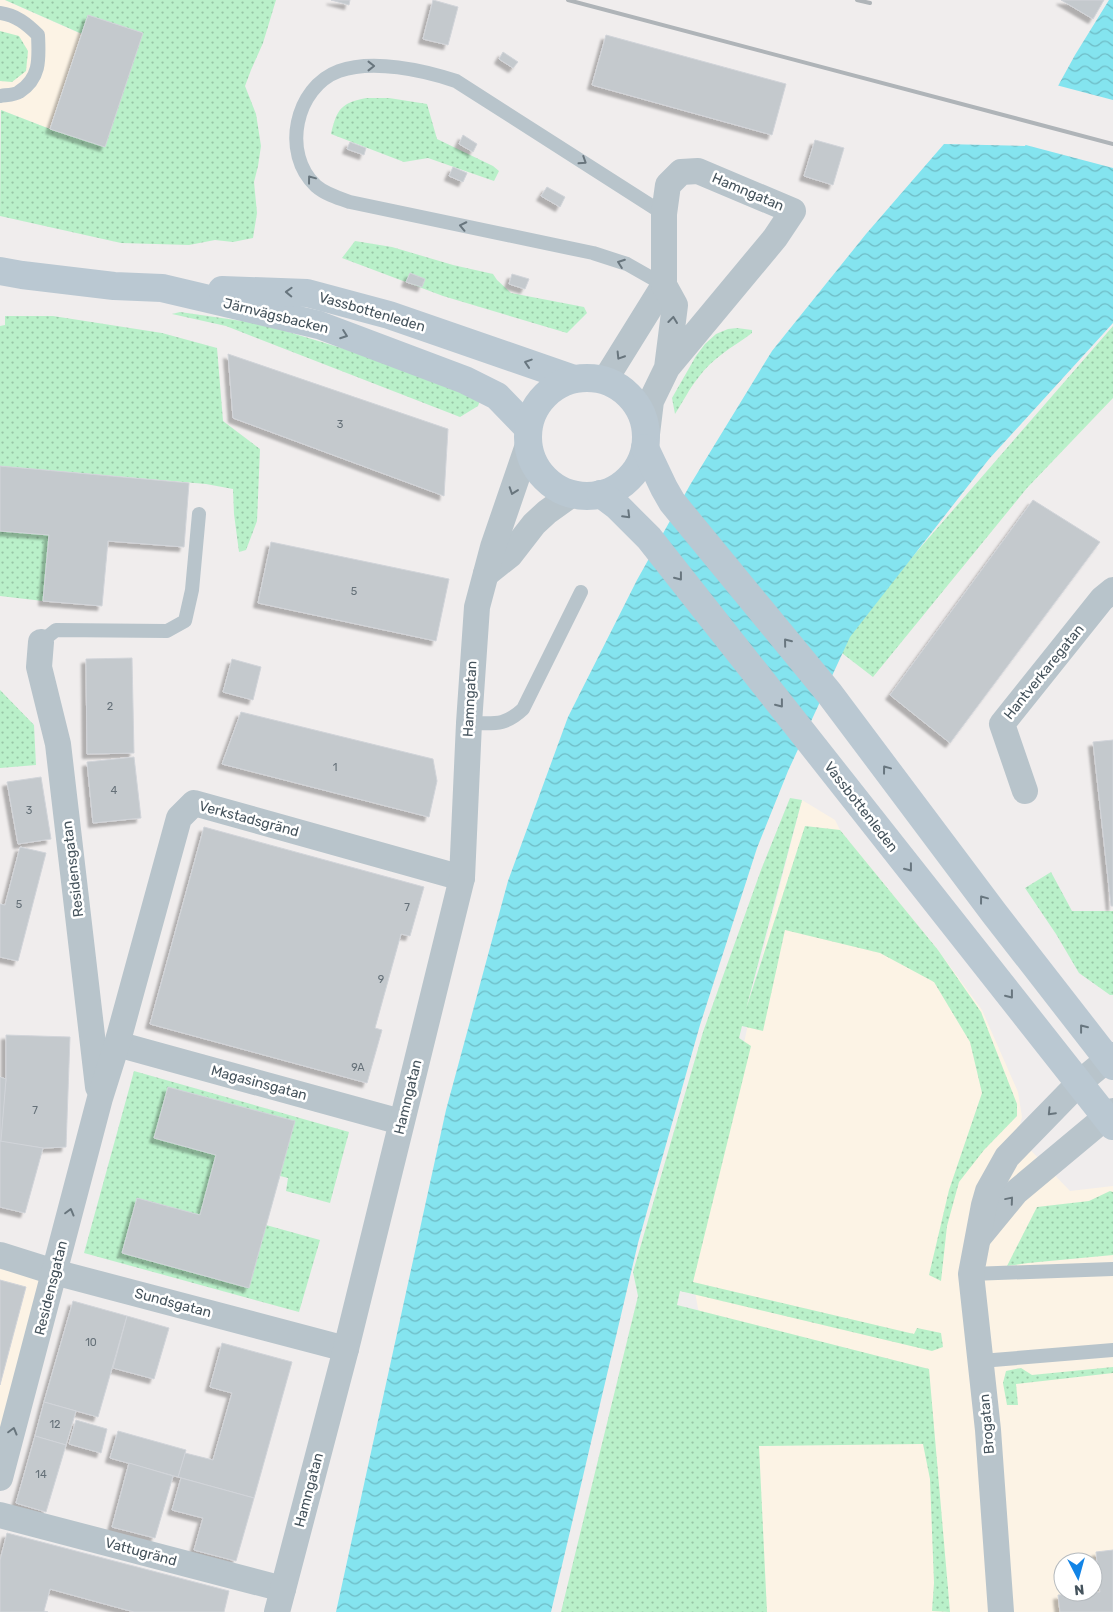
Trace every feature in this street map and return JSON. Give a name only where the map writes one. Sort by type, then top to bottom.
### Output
[{"type":"main road","name":"Järnvägsbacken","points":[[0,271],[114,286],[162,288],[319,326],[456,376],[497,396],[528,436]]},
{"type":"main road","name":"Vassbottenleden","points":[[162,288],[307,293],[389,315],[574,378]]},
{"type":"main road","points":[[590,377],[605,380],[616,385],[634,401],[645,422],[646,441],[641,462],[628,480],[615,489],[601,494],[586,496],[572,494],[556,487],[542,476],[533,462],[528,436],[534,411],[543,396],[558,385],[574,378],[590,377]]},
{"type":"main road","points":[[646,441],[672,502],[829,693],[994,913],[1111,1060]]},
{"type":"main road","name":"Vassbottenleden","points":[[601,494],[618,506],[649,538],[1079,1083],[1111,1118]]},
{"type":"street","name":"Hamngatan","points":[[646,441],[651,401],[667,368],[775,238],[793,211],[698,171],[681,172],[668,184],[664,214],[664,285],[675,305],[667,368]]},
{"type":"street","points":[[605,380],[664,285]]},
{"type":"street","name":"Hamngatan","points":[[280,1600],[346,1349],[462,878],[469,723],[477,607],[492,547],[528,436]]},
{"type":"street","points":[[486,574],[510,555],[540,518],[572,494]]},
{"type":"street","name":"Hantverkaregatan","points":[[1025,791],[1002,724],[1102,599],[1113,590]]},
{"type":"street","name":"Residensgatan","points":[[41,642],[39,666],[58,744],[100,1098]]},
{"type":"street","name":"Verkstadsgränd","points":[[117,1044],[179,818],[194,803],[462,878]]},
{"type":"street","name":"Residensgatan","points":[[0,1478],[100,1098],[117,1044]]},
{"type":"street","name":"Magasinsgatan","points":[[117,1044],[401,1122]]},
{"type":"street","name":"Brogatan","points":[[1001,1612],[989,1439],[971,1274],[988,1191],[1007,1157],[1079,1083],[1111,1060]]},
{"type":"street","name":"Brogatan","points":[[979,1238],[1016,1192],[1111,1118]]},
{"type":"street","name":"Sundsgatan","points":[[0,1255],[54,1272],[346,1349]]},
{"type":"street","name":"Vattugränd","points":[[0,1514],[280,1600]]},
{"type":"lane","points":[[0,13],[7,14],[26,23],[38,35],[39,59],[34,78],[18,93],[0,96]]},
{"type":"lane","points":[[664,214],[456,81],[435,74],[372,66],[338,71],[313,88],[299,114],[296,144],[300,160],[314,185],[324,192],[350,202],[593,253],[627,264],[664,285]]},
{"type":"lane","points":[[41,642],[56,630],[166,631],[185,621],[192,590],[198,514]]},
{"type":"lane","points":[[469,723],[503,722],[513,719],[523,709],[581,592]]},
{"type":"lane","points":[[971,1274],[1113,1269]]},
{"type":"lane","points":[[980,1361],[1113,1350]]},
{"type":"shaded area","points":[[0,0],[5,0],[81,34],[88,15],[143,33],[105,147],[1,110],[0,113]]},
{"type":"shaded area","points":[[802,800],[835,820],[840,830],[938,950],[982,1010],[1018,1092],[1022,1117],[1017,1136],[1070,1191],[1113,1186],[1113,1612],[756,1612],[693,1282],[766,940]]},
{"type":"shaded area","points":[[0,1260],[48,1275],[0,1459]]},
{"type":"green space","points":[[5,0],[276,0],[263,43],[245,86],[256,114],[261,146],[254,182],[257,213],[253,238],[233,242],[215,240],[189,245],[121,243],[0,216],[1,110],[50,129],[142,33],[88,15],[82,34]]},
{"type":"green space","points":[[0,31],[19,36],[28,51],[26,71],[12,82],[0,81]]},
{"type":"green space","points":[[366,98],[389,98],[427,104],[437,139],[493,166],[499,171],[494,181],[428,158],[404,162],[331,134],[335,119],[341,108],[351,102]]},
{"type":"green space","points":[[355,241],[392,247],[453,265],[493,274],[511,293],[584,307],[587,313],[567,333],[443,296],[342,258]]},
{"type":"green space","points":[[180,312],[262,324],[391,363],[481,398],[478,406],[460,417],[226,326],[172,314]]},
{"type":"green space","points":[[5,316],[53,316],[162,333],[217,348],[223,421],[260,449],[257,521],[246,550],[239,552],[233,489],[206,484],[0,466],[0,326],[5,325]]},
{"type":"green space","points":[[1113,326],[1113,398],[1027,488],[873,677],[834,647]]},
{"type":"green space","points":[[728,329],[752,330],[752,333],[710,364],[692,387],[675,414],[672,398],[696,356],[716,334]]},
{"type":"green space","points":[[0,531],[49,535],[43,601],[0,596]]},
{"type":"green space","points":[[0,690],[34,725],[36,765],[0,768]]},
{"type":"green space","points":[[790,798],[802,800],[746,1009],[805,826],[840,830],[938,950],[981,1012],[1017,1104],[1017,1116],[984,1150],[959,1182],[947,1226],[941,1281],[929,1275],[949,1190],[982,1093],[970,1042],[934,982],[880,953],[785,930],[763,1031],[742,1026],[739,1038],[751,1046],[693,1282],[914,1334],[917,1328],[941,1333],[943,1347],[932,1351],[680,1291],[677,1305],[929,1369],[950,1612],[932,1611],[934,1583],[930,1479],[923,1444],[759,1446],[767,1612],[561,1612],[638,1296],[633,1272],[703,1032],[761,870]]},
{"type":"green space","points":[[1051,872],[1072,911],[1113,911],[1113,995],[1110,995],[1079,973],[1025,888]]},
{"type":"green space","points":[[134,1071],[349,1132],[330,1203],[286,1191],[288,1178],[280,1176],[266,1225],[320,1240],[299,1312],[84,1253]]},
{"type":"green space","points":[[1110,1191],[1113,1192],[1113,1255],[1007,1266],[1037,1207],[1089,1201]]},
{"type":"green space","points":[[1113,1367],[1113,1373],[1016,1384],[1018,1405],[1007,1405],[1003,1383],[1006,1371],[1021,1368],[1032,1375]]},
{"type":"water","points":[[1109,0],[1113,0],[1113,323],[989,459],[850,637],[788,771],[757,848],[700,1025],[638,1243],[551,1612],[336,1612],[446,1110],[508,881],[568,717],[637,580],[690,485],[772,351],[866,234],[944,144],[1025,146],[1075,55]]},
{"type":"pier","points":[[1056,85],[1113,100],[1113,168],[1022,144]]},
{"type":"building","points":[[331,0],[350,0],[349,5]]},
{"type":"building","points":[[433,0],[458,7],[448,45],[423,39]]},
{"type":"building","points":[[1061,0],[1104,0],[1093,19]]},
{"type":"building","points":[[88,15],[143,33],[105,147],[50,129]]},
{"type":"building","points":[[606,35],[786,84],[772,135],[592,85]]},
{"type":"building","points":[[503,52],[518,62],[513,68],[499,59]]},
{"type":"building","points":[[463,135],[477,144],[473,152],[459,144]]},
{"type":"building","points":[[815,140],[844,148],[833,185],[804,176]]},
{"type":"building","points":[[350,142],[366,148],[364,155],[347,149]]},
{"type":"building","points":[[453,167],[467,173],[463,182],[449,176]]},
{"type":"building","points":[[547,187],[565,197],[560,207],[541,196]]},
{"type":"building","points":[[410,273],[425,279],[422,287],[406,282]]},
{"type":"building","points":[[512,274],[529,279],[525,289],[509,284]]},
{"type":"building","points":[[228,354],[448,429],[444,496],[233,418]]},
{"type":"building","points":[[0,466],[189,483],[184,547],[108,541],[102,606],[43,601],[49,535],[0,531]]},
{"type":"building","points":[[1033,500],[1100,542],[950,743],[890,695]]},
{"type":"building","points":[[271,542],[449,579],[436,641],[258,603]]},
{"type":"building","points":[[132,658],[134,753],[87,754],[86,659]]},
{"type":"building","points":[[232,659],[261,667],[253,700],[223,692]]},
{"type":"building","points":[[241,712],[433,759],[437,781],[429,817],[222,764]]},
{"type":"building","points":[[1113,740],[1113,906],[1111,906],[1093,742]]},
{"type":"building","points":[[134,757],[141,818],[93,823],[87,762]]},
{"type":"building","points":[[41,777],[51,839],[18,844],[7,782]]},
{"type":"building","points":[[204,827],[424,887],[410,936],[401,934],[375,1028],[382,1030],[367,1083],[150,1024]]},
{"type":"building","points":[[20,847],[46,853],[18,961],[0,957],[0,904],[5,905]]},
{"type":"building","points":[[6,1035],[70,1037],[66,1147],[43,1148],[0,1142],[6,1079]]},
{"type":"building","points":[[0,1077],[6,1079],[1,1141],[0,1141]]},
{"type":"building","points":[[168,1087],[295,1121],[249,1288],[122,1253],[137,1198],[200,1215],[216,1155],[154,1138]]},
{"type":"building","points":[[0,1141],[43,1148],[25,1213],[0,1207]]},
{"type":"building","points":[[0,1280],[26,1287],[0,1385]]},
{"type":"building","points":[[73,1301],[127,1316],[98,1417],[44,1402]]},
{"type":"building","points":[[127,1316],[169,1328],[154,1379],[113,1368]]},
{"type":"building","points":[[222,1343],[292,1362],[254,1498],[178,1477],[185,1453],[213,1460],[232,1393],[210,1387]]},
{"type":"building","points":[[44,1402],[76,1411],[66,1445],[35,1436]]},
{"type":"building","points":[[76,1420],[107,1429],[101,1453],[69,1444]]},
{"type":"building","points":[[118,1431],[186,1450],[178,1477],[110,1458]]},
{"type":"building","points":[[35,1436],[66,1445],[46,1512],[16,1503]]},
{"type":"building","points":[[129,1463],[173,1476],[155,1538],[112,1527]]},
{"type":"building","points":[[181,1478],[254,1498],[236,1561],[194,1550],[203,1518],[172,1510]]},
{"type":"building","points":[[7,1533],[229,1591],[224,1612],[134,1612],[50,1589],[44,1611],[48,1612],[0,1612],[0,1560]]},
{"type":"building","points":[[1113,1550],[1113,1612],[1060,1612],[1059,1602],[1103,1602],[1103,1552],[1096,1552]]},
{"type":"railway","points":[[568,0],[1113,144]]},
{"type":"railway","points":[[857,0],[870,3]]}]
